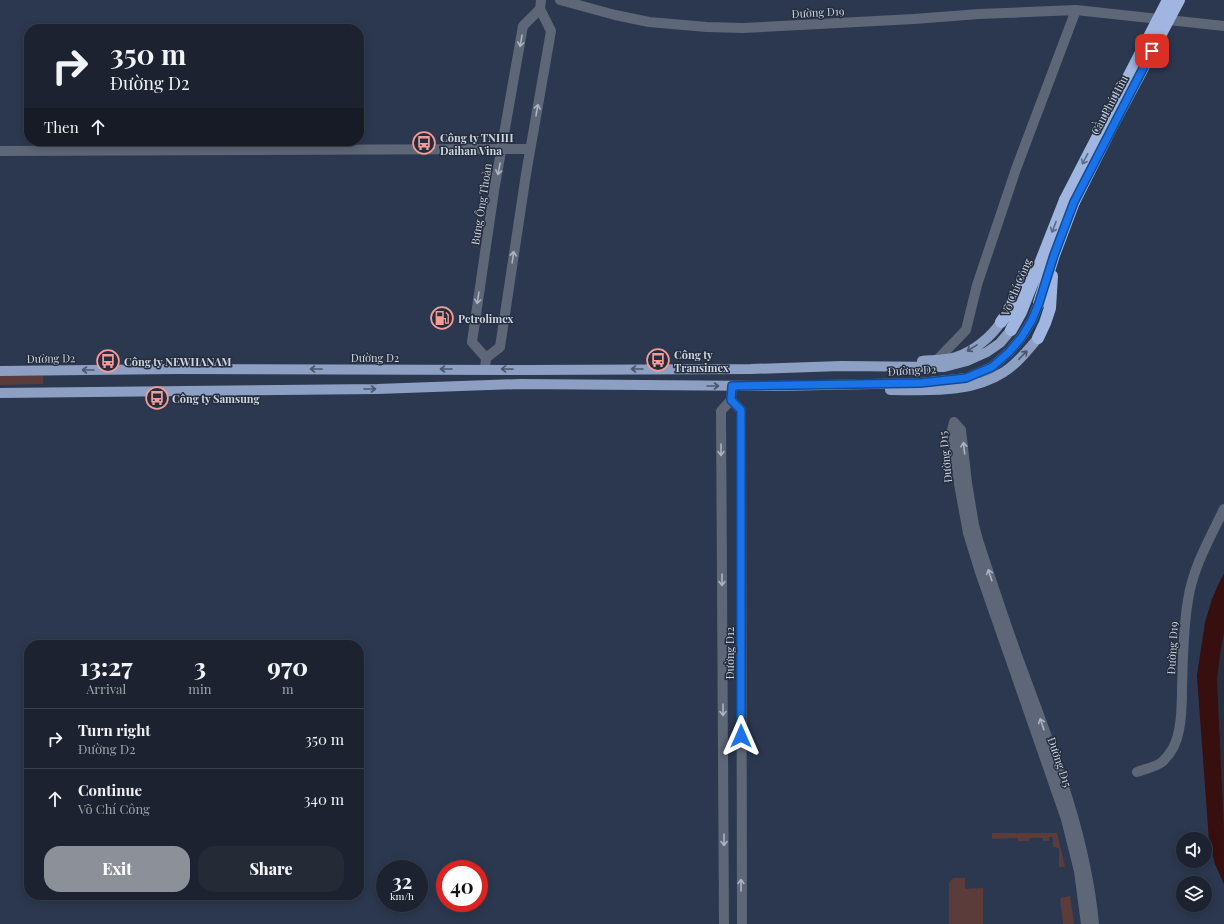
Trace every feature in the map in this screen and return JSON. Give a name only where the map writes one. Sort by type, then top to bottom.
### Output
[{"type":"highway","name":"Cầu Phú Hữu","points":[[1069,201],[1168,0]]},
{"type":"highway","name":"Cầu Phú Hữu","points":[[1069,201],[1111,128],[1179,0]]},
{"type":"highway","name":"Võ Chí Công","points":[[1006,326],[1021,312],[1049,255],[1069,201]]},
{"type":"highway","name":"Võ Chí Công","points":[[1039,303],[1049,255]]},
{"type":"highway","name":"Võ Chí Công","points":[[1038,338],[1050,308],[1049,255]]},
{"type":"main road","name":"Đường D2","points":[[0,392],[394,388],[402,392],[428,391],[433,386],[485,384],[750,386],[915,383],[966,378],[992,367],[1009,352],[1021,338],[1032,320],[1039,303]]},
{"type":"main road","name":"Đường D2","points":[[751,369],[762,364],[773,363],[914,362],[956,357],[971,350],[1006,326]]},
{"type":"main road","name":"Đường D2","points":[[0,371],[175,369],[485,369],[732,366],[751,369],[841,366],[944,367],[967,361],[987,352],[1000,343],[1006,326]]},
{"type":"main road","name":"Đường D2","points":[[750,386],[768,391],[947,390],[987,381],[1004,372],[1015,363],[1038,338]]},
{"type":"main road","name":"Đường D2","points":[[773,363],[783,367]]},
{"type":"main road","points":[[732,366],[732,386]]},
{"type":"main road","points":[[485,369],[485,384]]},
{"type":"main road","name":"Đường D2","points":[[0,396],[114,395],[129,394],[140,391]]},
{"type":"street","name":"Đường D19","points":[[560,0],[615,15],[649,22],[707,27],[743,28],[979,14],[1076,10],[1224,26]]},
{"type":"street","name":"Bưng Ông Thoàn","points":[[541,5],[551,31],[530,149],[500,347],[486,358],[472,342],[494,191],[503,148],[523,26],[541,5]]},
{"type":"street","points":[[937,360],[966,330],[977,285],[1016,169],[1076,10]]},
{"type":"street","points":[[0,151],[530,149]]},
{"type":"street","points":[[485,369],[486,358]]},
{"type":"street","points":[[731,400],[732,386]]},
{"type":"street","name":"Đường D12","points":[[724,924],[721,411],[731,400],[741,410],[742,924]]},
{"type":"street","name":"Đường D15","points":[[1086,924],[1079,871],[1066,819],[980,572],[968,533],[959,484],[952,430],[954,422],[961,430],[967,483],[978,540],[1009,633],[1060,776],[1076,827],[1087,874],[1094,924]]},
{"type":"street","name":"Đường D19","points":[[1137,772],[1160,763],[1168,756],[1179,732],[1181,717],[1184,636],[1188,599],[1200,557],[1224,509]]},
{"type":"shaded area","points":[[0,0],[1224,0],[1224,574],[1212,599],[1205,623],[1197,676],[1212,832],[1176,832],[1176,868],[1212,868],[1212,833],[1215,864],[1224,884],[1224,924],[0,924]]},
{"type":"shaded area","points":[[0,376],[43,376],[43,384],[0,385]]},
{"type":"shaded area","points":[[1224,574],[1224,632],[1217,680],[1224,831],[1224,884],[1215,864],[1212,852],[1212,832],[1208,832],[1197,676],[1205,623],[1212,599]]},
{"type":"shaded area","points":[[992,833],[1057,833],[1065,867],[1059,867],[1059,848],[1053,847],[1053,837],[1049,837],[1049,841],[1043,841],[1043,838],[1030,838],[1029,841],[1018,841],[1017,838],[992,839]]},
{"type":"shaded area","points":[[955,878],[965,878],[965,889],[983,888],[983,924],[949,924],[949,883]]},
{"type":"shaded area","points":[[1070,896],[1074,924],[1063,924],[1060,898]]},
{"type":"place","name":"Công ty TNHH Daihan Vina","points":[[424,143]]},
{"type":"place","name":"Petrolimex","points":[[442,318]]},
{"type":"place","name":"Công ty Transimex","points":[[658,360]]},
{"type":"place","name":"Công ty NEWHANAM","points":[[108,361]]},
{"type":"place","name":"Công ty Samsung","points":[[157,398]]},
{"type":"route","points":[[741,736],[741,410],[731,400],[732,386],[920,383],[966,378],[992,367],[1009,352],[1021,338],[1032,320],[1074,202],[1152,51]]}]
